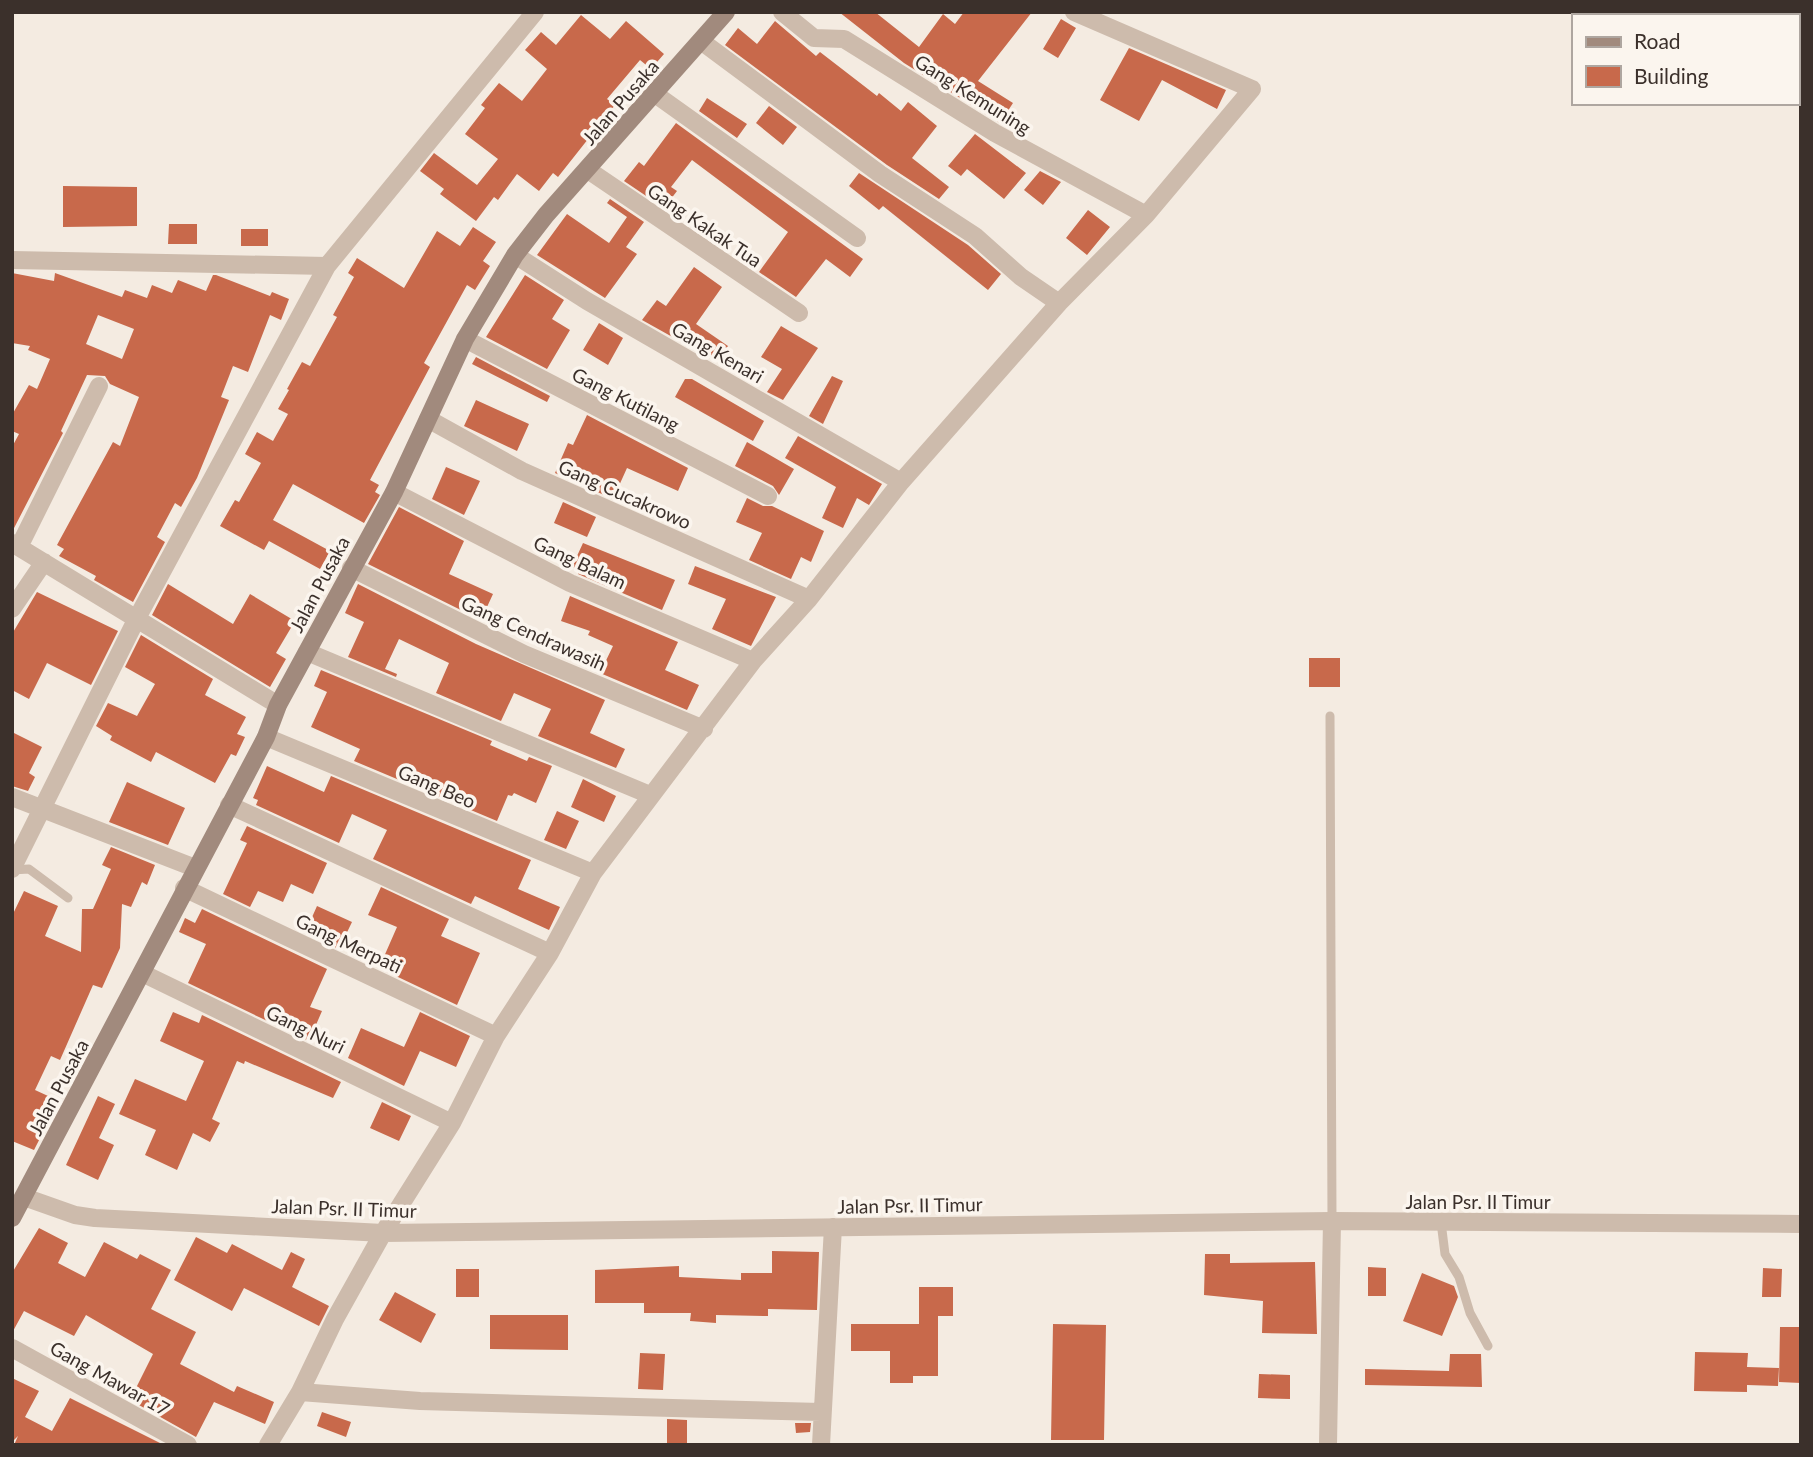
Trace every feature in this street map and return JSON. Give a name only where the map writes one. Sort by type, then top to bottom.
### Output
[{"type":"main road","name":"Jalan Pusaka","points":[[12,1218],[265,737],[278,705],[394,492],[464,339],[515,255],[546,215],[726,12]]},
{"type":"street","points":[[12,870],[44,811],[136,620],[327,266],[535,12]]},
{"type":"street","name":"Gang Kemuning","points":[[782,12],[814,38],[845,39],[995,133],[1146,215]]},
{"type":"street","points":[[268,1445],[300,1392],[335,1319],[383,1233],[452,1123],[496,1036],[550,953],[593,873],[650,795],[704,729],[753,660],[808,599],[901,482],[1059,303],[1146,215],[1252,89],[1074,12]]},
{"type":"street","points":[[701,41],[880,174],[975,236],[1021,277],[1059,303]]},
{"type":"street","points":[[655,94],[857,239]]},
{"type":"street","name":"Gang Kakak Tua","points":[[588,170],[799,313]]},
{"type":"street","name":"Gang Kenari","points":[[515,255],[587,301],[901,482]]},
{"type":"street","points":[[12,260],[327,266]]},
{"type":"street","name":"Gang Kutilang","points":[[464,339],[768,496]]},
{"type":"street","points":[[99,386],[15,545],[278,705]]},
{"type":"street","name":"Gang Cucakrowo","points":[[428,419],[523,471],[808,599]]},
{"type":"street","name":"Gang Balam","points":[[394,492],[570,583],[753,660]]},
{"type":"street","points":[[12,610],[44,562]]},
{"type":"street","name":"Gang Cendrawasih","points":[[351,568],[524,654],[704,729]]},
{"type":"street","points":[[307,652],[650,795]]},
{"type":"street","name":"Gang Beo","points":[[265,737],[593,873]]},
{"type":"street","points":[[12,797],[195,868]]},
{"type":"street","points":[[229,805],[550,953]]},
{"type":"street","name":"Gang Merpati","points":[[184,888],[496,1036]]},
{"type":"street","name":"Gang Nuri","points":[[142,973],[452,1123]]},
{"type":"street","name":"Jalan Psr. II Timur","points":[[24,1197],[67,1212],[95,1217],[383,1233],[1332,1221],[1801,1224]]},
{"type":"street","points":[[1328,1445],[1332,1221]]},
{"type":"street","points":[[821,1445],[833,1227]]},
{"type":"street","name":"Gang Mawar 17","points":[[12,1348],[188,1445]]},
{"type":"street","points":[[300,1392],[420,1401],[821,1412]]},
{"type":"lane","points":[[1330,716],[1332,1221]]},
{"type":"lane","points":[[12,870],[29,869],[68,898]]},
{"type":"lane","points":[[1441,1222],[1445,1254],[1459,1277],[1469,1313],[1488,1346]]},
{"type":"building","points":[[839,12],[875,12],[919,47],[943,14],[955,24],[964,12],[1032,12],[978,81],[1013,103],[1000,123],[904,63]]},
{"type":"building","points":[[581,15],[610,39],[626,21],[664,54],[651,69],[640,60],[607,99],[615,105],[558,177],[553,173],[539,191],[517,174],[498,200],[494,197],[476,221],[440,194],[444,189],[420,171],[434,153],[477,185],[498,159],[465,134],[485,108],[481,105],[499,83],[522,101],[547,69],[525,50],[541,32],[556,45]]},
{"type":"building","points":[[1061,19],[1076,28],[1058,58],[1043,49]]},
{"type":"building","points":[[775,21],[816,56],[820,52],[877,96],[879,93],[901,111],[908,102],[937,126],[912,158],[949,187],[939,199],[887,165],[725,45],[738,28],[757,44]]},
{"type":"building","points":[[1129,48],[1226,90],[1217,109],[1162,80],[1139,121],[1100,100]]},
{"type":"building","points":[[707,98],[747,124],[737,138],[699,111]]},
{"type":"building","points":[[769,106],[797,127],[783,145],[756,123]]},
{"type":"building","points":[[676,123],[863,259],[850,277],[826,259],[796,297],[759,272],[788,232],[692,160],[671,187],[677,191],[664,208],[624,181],[639,162],[644,166]]},
{"type":"building","points":[[975,134],[1026,173],[1004,199],[967,169],[961,176],[948,166]]},
{"type":"building","points":[[1040,171],[1061,182],[1043,205],[1024,190]]},
{"type":"building","points":[[859,173],[968,245],[1001,274],[988,290],[883,206],[879,210],[849,186]]},
{"type":"building","points":[[63,186],[137,187],[137,226],[63,227]]},
{"type":"building","points":[[610,199],[644,222],[626,247],[637,254],[605,298],[537,255],[567,214],[609,243],[627,217],[607,203]]},
{"type":"building","points":[[1088,210],[1110,227],[1087,255],[1066,238]]},
{"type":"building","points":[[169,224],[197,224],[197,244],[168,244]]},
{"type":"building","points":[[473,227],[496,242],[483,261],[490,266],[475,290],[467,285],[424,363],[430,367],[370,480],[379,485],[375,492],[380,495],[364,523],[293,484],[273,520],[330,551],[320,569],[269,541],[264,550],[220,526],[235,500],[239,502],[261,463],[245,454],[257,432],[273,441],[288,414],[278,409],[289,390],[287,389],[302,362],[310,366],[337,317],[333,315],[354,277],[348,273],[357,258],[404,288],[437,231],[460,246]]},
{"type":"building","points":[[241,229],[268,229],[268,246],[241,246]]},
{"type":"building","points":[[694,267],[722,287],[696,324],[728,346],[718,360],[688,339],[685,344],[642,320],[657,300],[666,306]]},
{"type":"building","points":[[12,273],[54,281],[55,273],[122,297],[125,290],[147,298],[152,285],[172,293],[178,280],[206,291],[213,275],[216,275],[270,296],[272,292],[289,299],[281,320],[270,315],[248,372],[233,366],[221,397],[229,400],[197,478],[181,507],[175,503],[157,537],[165,542],[133,602],[94,580],[96,576],[59,556],[64,549],[57,545],[113,442],[120,446],[139,397],[110,384],[105,376],[87,375],[61,431],[63,433],[12,532],[12,447],[19,434],[12,431],[12,415],[29,385],[37,389],[50,359],[28,350],[30,346],[12,343]],"holes":[[[98,315],[134,329],[122,359],[86,344]]]},
{"type":"building","points":[[525,275],[564,300],[552,319],[570,330],[547,369],[486,337]]},
{"type":"building","points":[[599,323],[623,338],[608,365],[583,350]]},
{"type":"building","points":[[781,326],[818,348],[783,400],[767,392],[782,369],[761,357]]},
{"type":"building","points":[[476,357],[550,396],[547,402],[472,364]]},
{"type":"building","points":[[832,376],[843,381],[823,424],[809,416]]},
{"type":"building","points":[[685,379],[692,379],[764,421],[753,441],[675,397]]},
{"type":"building","points":[[476,400],[529,424],[517,451],[464,426]]},
{"type":"building","points":[[587,415],[688,468],[678,491],[627,468],[613,499],[555,473],[568,443],[573,445]]},
{"type":"building","points":[[798,436],[882,484],[869,505],[857,498],[843,528],[822,518],[836,487],[785,458]]},
{"type":"building","points":[[747,442],[794,469],[779,495],[773,486],[735,466]]},
{"type":"building","points":[[446,467],[480,481],[464,515],[432,499]]},
{"type":"building","points":[[747,498],[763,506],[772,506],[824,531],[811,562],[801,557],[791,579],[749,560],[762,533],[736,522]]},
{"type":"building","points":[[563,502],[596,517],[587,537],[554,523]]},
{"type":"building","points":[[399,507],[464,541],[449,574],[493,594],[481,620],[368,564]]},
{"type":"building","points":[[583,543],[675,580],[662,610],[578,574],[580,570],[572,567]]},
{"type":"building","points":[[695,566],[776,597],[751,646],[712,629],[726,599],[688,584]]},
{"type":"building","points":[[168,584],[233,624],[250,594],[295,621],[276,653],[286,659],[270,687],[152,615]]},
{"type":"building","points":[[358,584],[476,644],[605,700],[590,733],[625,749],[616,768],[538,736],[551,709],[514,693],[501,721],[436,693],[449,663],[399,639],[385,669],[397,674],[396,677],[348,657],[364,622],[345,613]]},
{"type":"building","points":[[37,592],[118,631],[91,685],[47,663],[29,699],[12,690],[12,634]]},
{"type":"building","points":[[570,596],[678,642],[665,670],[699,685],[687,710],[600,673],[613,646],[588,635],[590,631],[561,621]]},
{"type":"building","points":[[141,635],[213,679],[205,695],[246,717],[237,734],[245,737],[236,756],[231,754],[215,783],[156,752],[151,762],[110,740],[112,736],[96,726],[108,703],[137,716],[155,684],[125,667]]},
{"type":"building","points":[[1309,658],[1340,658],[1340,687],[1309,687]]},
{"type":"building","points":[[321,670],[492,741],[490,745],[527,761],[529,757],[552,766],[536,803],[514,793],[512,796],[508,795],[497,821],[354,761],[360,749],[311,727],[327,692],[314,686]]},
{"type":"building","points":[[12,732],[42,747],[29,773],[35,777],[28,791],[12,786]]},
{"type":"building","points":[[267,766],[324,792],[331,776],[531,860],[518,889],[560,907],[549,930],[475,896],[471,904],[373,859],[387,830],[352,814],[339,843],[256,805],[258,800],[253,798]]},
{"type":"building","points":[[583,779],[616,796],[604,822],[571,807]]},
{"type":"building","points":[[127,782],[185,808],[168,845],[109,822]]},
{"type":"building","points":[[557,811],[579,821],[566,849],[544,840]]},
{"type":"building","points":[[247,826],[327,863],[313,894],[291,884],[283,902],[258,891],[250,907],[223,894],[247,843],[240,840]]},
{"type":"building","points":[[111,847],[155,865],[147,885],[142,882],[131,907],[122,904],[120,948],[102,988],[93,985],[60,1060],[51,1056],[35,1090],[59,1101],[34,1150],[12,1141],[12,916],[24,891],[58,906],[45,936],[81,952],[82,909],[93,909],[111,869],[102,865]]},
{"type":"building","points":[[381,887],[449,919],[441,936],[480,953],[457,1005],[379,968],[397,927],[368,915]]},
{"type":"building","points":[[317,906],[352,922],[339,949],[305,933]]},
{"type":"building","points":[[202,909],[327,969],[310,1007],[322,1011],[309,1041],[188,983],[206,944],[179,932],[185,918],[195,923]]},
{"type":"building","points":[[173,1012],[199,1023],[202,1015],[341,1082],[333,1098],[245,1061],[244,1064],[237,1061],[212,1119],[220,1123],[210,1142],[193,1133],[177,1170],[145,1155],[156,1130],[119,1114],[135,1079],[186,1101],[204,1061],[160,1041]]},
{"type":"building","points":[[420,1012],[470,1036],[456,1067],[420,1051],[404,1086],[348,1058],[361,1028],[404,1047]]},
{"type":"building","points":[[98,1096],[115,1104],[99,1138],[114,1145],[98,1180],[66,1165]]},
{"type":"building","points":[[382,1102],[411,1116],[399,1141],[370,1128]]},
{"type":"building","points":[[39,1228],[68,1243],[58,1263],[85,1277],[104,1242],[137,1259],[140,1254],[171,1270],[151,1309],[196,1332],[180,1364],[234,1392],[237,1386],[274,1402],[265,1424],[214,1402],[196,1437],[130,1400],[153,1354],[86,1315],[74,1336],[24,1311],[12,1333],[12,1273]]},
{"type":"building","points":[[196,1237],[227,1253],[232,1244],[282,1270],[291,1252],[305,1259],[292,1287],[329,1306],[319,1326],[244,1288],[232,1311],[174,1280]]},
{"type":"building","points":[[772,1251],[819,1252],[817,1310],[768,1309],[768,1316],[716,1315],[716,1323],[690,1321],[691,1313],[644,1313],[644,1303],[595,1303],[595,1270],[679,1266],[679,1277],[741,1280],[741,1273],[772,1273]]},
{"type":"building","points":[[1205,1254],[1230,1254],[1230,1263],[1315,1262],[1317,1334],[1262,1333],[1263,1301],[1204,1295]]},
{"type":"building","points":[[1368,1267],[1386,1268],[1386,1296],[1368,1296]]},
{"type":"building","points":[[1763,1268],[1782,1269],[1781,1297],[1762,1297]]},
{"type":"building","points":[[456,1269],[479,1269],[479,1297],[456,1297]]},
{"type":"building","points":[[1422,1273],[1454,1286],[1458,1297],[1442,1336],[1403,1321]]},
{"type":"building","points":[[919,1287],[953,1287],[953,1316],[938,1316],[938,1376],[913,1376],[913,1383],[890,1383],[890,1351],[851,1351],[851,1324],[919,1324]]},
{"type":"building","points":[[395,1292],[436,1314],[421,1343],[379,1320]]},
{"type":"building","points":[[490,1315],[568,1315],[568,1350],[490,1349]]},
{"type":"building","points":[[1053,1324],[1106,1325],[1104,1440],[1051,1440]]},
{"type":"building","points":[[1780,1327],[1801,1327],[1801,1383],[1779,1382]]},
{"type":"building","points":[[1695,1352],[1748,1353],[1747,1367],[1779,1368],[1778,1386],[1747,1385],[1747,1392],[1694,1391]]},
{"type":"building","points":[[640,1353],[665,1354],[663,1390],[638,1389]]},
{"type":"building","points":[[1450,1354],[1481,1354],[1482,1387],[1365,1385],[1365,1369],[1449,1371]]},
{"type":"building","points":[[1259,1374],[1290,1375],[1290,1399],[1258,1398]]},
{"type":"building","points":[[12,1378],[39,1391],[25,1417],[52,1431],[70,1398],[164,1445],[14,1445],[18,1436],[12,1442]]},
{"type":"building","points":[[322,1412],[351,1422],[346,1437],[317,1426]]},
{"type":"building","points":[[667,1419],[687,1420],[687,1445],[667,1445]]},
{"type":"building","points":[[795,1423],[811,1423],[810,1432],[796,1433]]}]
